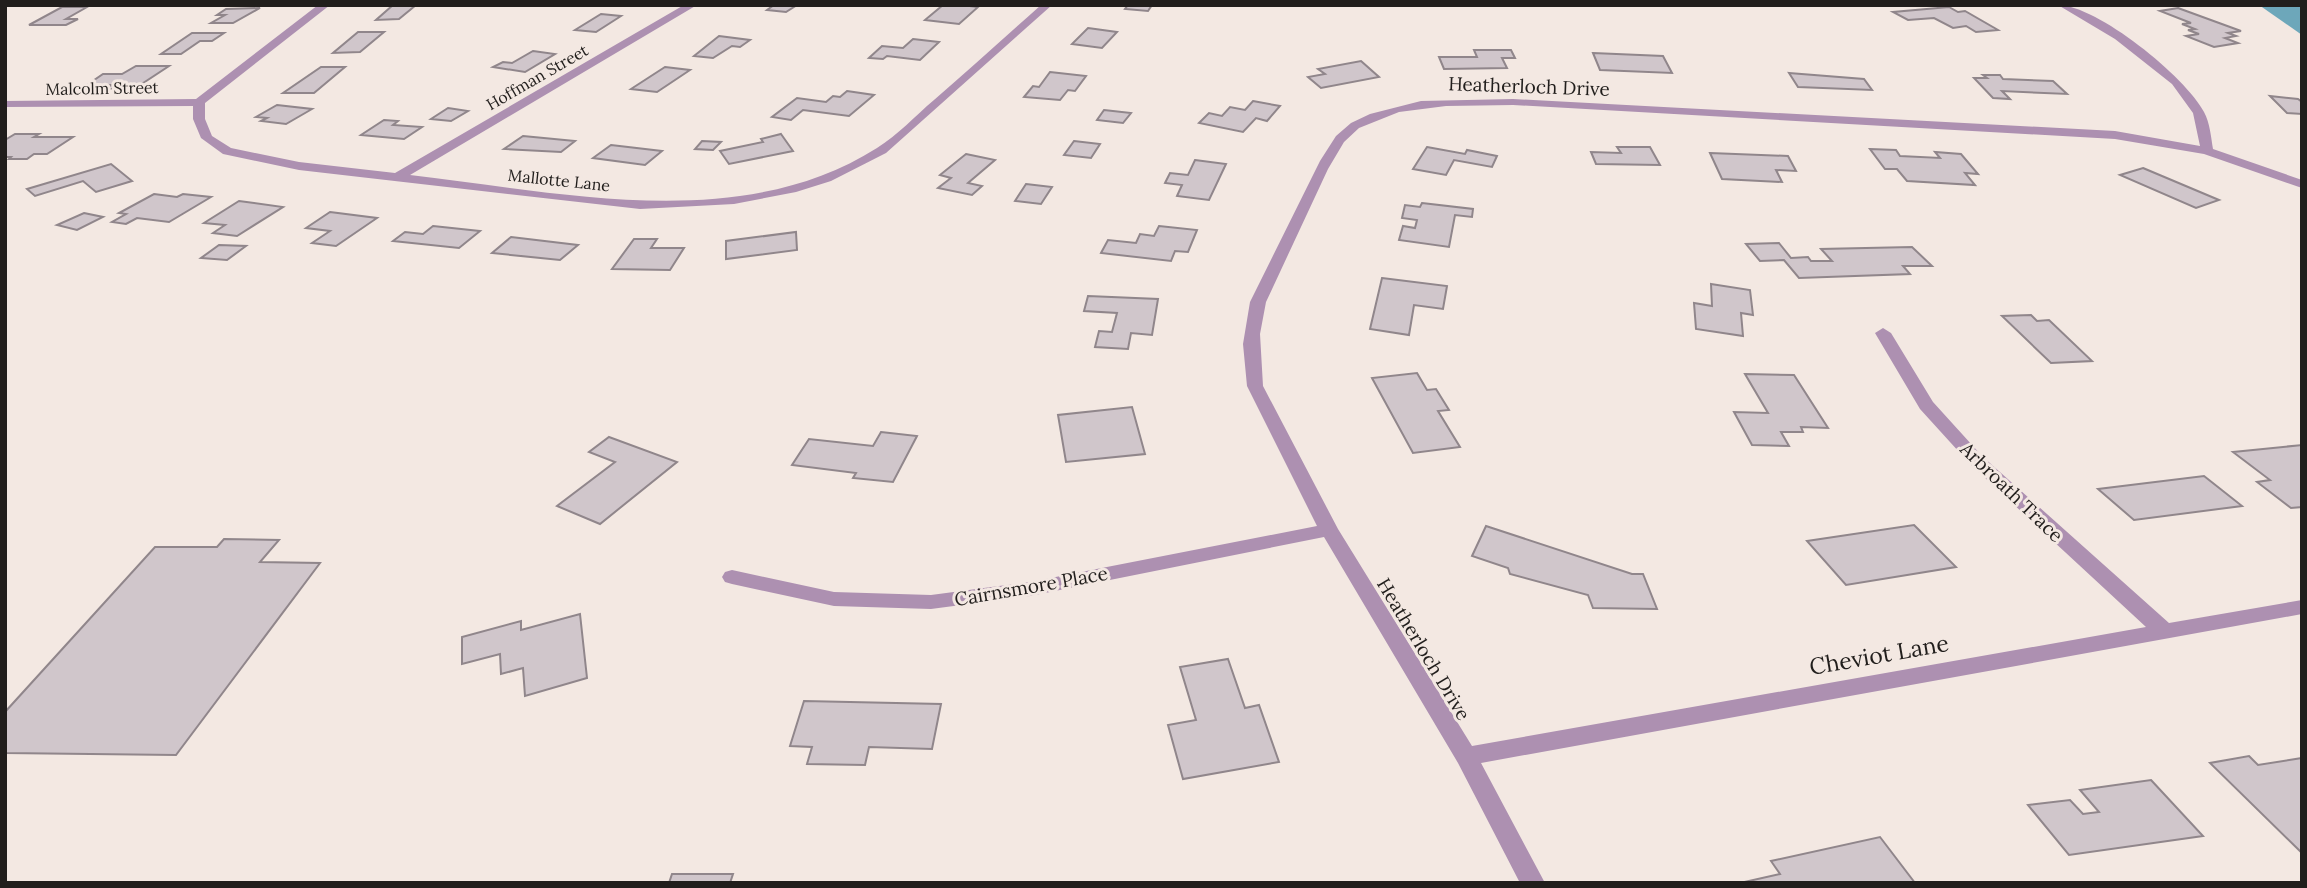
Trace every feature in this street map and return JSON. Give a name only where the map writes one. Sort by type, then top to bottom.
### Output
[{"type":"street","points":[[199,103],[325,5]]},
{"type":"street","name":"Hoffman Street","points":[[397,177],[692,5]]},
{"type":"street","name":"Mallotte Lane","points":[[199,103],[202,131],[215,145],[227,151],[267,161],[639,205],[748,198],[801,186],[846,170],[882,150],[1048,5]]},
{"type":"street","points":[[2063,5],[2114,33],[2167,76],[2198,111],[2207,151]]},
{"type":"street","name":"Heatherloch Drive","points":[[1533,883],[1466,756],[1329,530],[1255,386],[1251,363],[1252,324],[1258,302],[1324,166],[1341,138],[1354,127],[1374,118],[1422,104],[1479,100],[2080,132],[2156,141],[2207,151],[2302,184]]},
{"type":"street","name":"Malcolm Street","points":[[5,104],[199,103]]},
{"type":"street","name":"Arbroath Trace","points":[[1883,333],[1926,405],[1976,460],[2164,631]]},
{"type":"street","name":"Cairnsmore Place","points":[[732,577],[834,598],[931,602],[1030,589],[1329,530]]},
{"type":"street","name":"Cheviot Lane","points":[[1466,756],[2302,607]]},
{"type":"water","points":[[2259,5],[2302,5],[2302,35]]},
{"type":"building","points":[[393,5],[416,5],[399,19],[376,20]]},
{"type":"building","points":[[774,5],[797,5],[786,12],[767,10]]},
{"type":"building","points":[[943,5],[978,7],[959,24],[925,20]]},
{"type":"building","points":[[1128,5],[1152,5],[1148,11],[1125,9]]},
{"type":"building","points":[[62,7],[87,7],[66,19],[78,19],[66,25],[29,25]]},
{"type":"building","points":[[1949,7],[1958,12],[1965,11],[1998,30],[1976,32],[1966,26],[1953,28],[1934,18],[1908,20],[1893,12]]},
{"type":"building","points":[[260,8],[233,23],[211,23],[225,15],[217,15],[226,9]]},
{"type":"building","points":[[2178,8],[2241,31],[2228,33],[2236,36],[2225,38],[2238,43],[2214,47],[2186,36],[2199,34],[2188,30],[2195,29],[2182,24],[2191,23],[2160,11]]},
{"type":"building","points":[[601,14],[621,16],[596,32],[575,30]]},
{"type":"building","points":[[1088,28],[1117,32],[1102,48],[1072,44]]},
{"type":"building","points":[[358,32],[384,32],[360,52],[333,53]]},
{"type":"building","points":[[192,33],[224,33],[212,41],[200,41],[181,54],[161,54]]},
{"type":"building","points":[[719,36],[750,40],[740,47],[732,46],[713,58],[694,56]]},
{"type":"building","points":[[913,39],[939,42],[920,60],[887,56],[883,59],[869,58],[882,46],[903,48]]},
{"type":"building","points":[[1474,50],[1511,50],[1515,58],[1502,58],[1507,68],[1444,69],[1439,57],[1477,57]]},
{"type":"building","points":[[533,51],[555,54],[525,72],[493,67],[503,62],[512,63]]},
{"type":"building","points":[[1593,53],[1663,56],[1672,73],[1600,70]]},
{"type":"building","points":[[1361,61],[1379,77],[1321,88],[1308,77],[1325,74],[1318,69]]},
{"type":"building","points":[[136,66],[169,66],[134,89],[105,89],[112,85],[87,85],[103,74],[122,74]]},
{"type":"building","points":[[321,67],[345,67],[314,93],[283,93]]},
{"type":"building","points":[[665,67],[690,70],[657,92],[631,89]]},
{"type":"building","points":[[1050,72],[1086,76],[1075,91],[1068,90],[1060,100],[1024,97],[1033,86],[1039,87]]},
{"type":"building","points":[[1789,73],[1864,79],[1872,90],[1798,87]]},
{"type":"building","points":[[1983,75],[2000,75],[2003,79],[2053,81],[2067,94],[2002,91],[2010,99],[1993,98],[1974,78],[1987,78]]},
{"type":"building","points":[[847,91],[874,95],[849,116],[803,110],[791,120],[772,117],[797,98],[826,102]]},
{"type":"building","points":[[2270,96],[2298,99],[2302,102],[2302,114],[2287,113]]},
{"type":"building","points":[[1253,101],[1280,106],[1267,121],[1256,118],[1243,132],[1199,123],[1209,113],[1222,116],[1230,107],[1245,110]]},
{"type":"building","points":[[277,105],[312,109],[286,124],[261,121],[267,118],[256,117]]},
{"type":"building","points":[[448,108],[468,111],[451,121],[431,119]]},
{"type":"building","points":[[1104,110],[1131,113],[1123,123],[1097,120]]},
{"type":"building","points":[[384,120],[398,121],[393,125],[422,127],[404,139],[361,135]]},
{"type":"building","points":[[15,134],[73,137],[47,154],[34,154],[27,159],[9,159],[11,157],[5,157],[5,140]]},
{"type":"building","points":[[781,134],[793,151],[729,164],[720,151],[763,142],[761,139]]},
{"type":"building","points":[[523,136],[575,141],[561,152],[504,149]]},
{"type":"building","points":[[702,141],[721,142],[713,150],[695,149]]},
{"type":"building","points":[[1074,141],[1100,144],[1091,158],[1064,155]]},
{"type":"building","points":[[611,145],[662,151],[645,165],[593,158]]},
{"type":"building","points":[[1427,147],[1465,154],[1467,150],[1497,156],[1492,167],[1454,160],[1446,175],[1413,169]]},
{"type":"building","points":[[1617,147],[1650,147],[1660,165],[1596,164],[1591,152],[1621,153]]},
{"type":"building","points":[[1870,149],[1896,150],[1900,156],[1940,158],[1935,152],[1961,154],[1978,174],[1965,173],[1975,185],[1907,181],[1897,169],[1885,169]]},
{"type":"building","points":[[1710,153],[1788,156],[1796,171],[1776,170],[1782,182],[1722,179]]},
{"type":"building","points":[[966,154],[995,160],[968,183],[982,186],[972,195],[938,188],[951,178],[940,175]]},
{"type":"building","points":[[1195,160],[1226,164],[1209,200],[1177,196],[1182,185],[1165,183],[1170,173],[1188,175]]},
{"type":"building","points":[[111,164],[132,181],[96,192],[83,181],[35,196],[27,189]]},
{"type":"building","points":[[2143,168],[2219,200],[2196,208],[2120,175]]},
{"type":"building","points":[[1026,184],[1052,187],[1041,204],[1015,201]]},
{"type":"building","points":[[154,194],[211,197],[169,222],[137,218],[126,224],[112,222],[126,214],[119,213]]},
{"type":"building","points":[[239,201],[283,207],[237,236],[213,233],[225,225],[204,223]]},
{"type":"building","points":[[1422,203],[1473,209],[1472,217],[1455,215],[1449,247],[1399,240],[1403,226],[1415,228],[1417,220],[1402,218],[1405,205],[1420,207]]},
{"type":"building","points":[[330,212],[377,218],[336,246],[312,243],[330,231],[306,228]]},
{"type":"building","points":[[84,213],[103,217],[77,230],[57,225]]},
{"type":"building","points":[[433,226],[480,231],[459,248],[393,241],[405,232],[423,234]]},
{"type":"building","points":[[1159,226],[1197,230],[1188,252],[1175,251],[1171,261],[1101,253],[1108,240],[1136,243],[1140,234],[1154,236]]},
{"type":"building","points":[[796,232],[797,250],[726,259],[726,241]]},
{"type":"building","points":[[511,237],[578,245],[560,260],[492,253]]},
{"type":"building","points":[[634,239],[657,239],[651,248],[684,248],[670,270],[612,269]]},
{"type":"building","points":[[1779,243],[1791,258],[1808,257],[1811,261],[1832,261],[1821,249],[1912,247],[1932,266],[1903,266],[1910,274],[1799,278],[1784,260],[1760,261],[1746,244]]},
{"type":"building","points":[[219,245],[246,246],[227,260],[201,258]]},
{"type":"building","points":[[1382,278],[1447,286],[1443,309],[1414,305],[1409,335],[1370,329]]},
{"type":"building","points":[[1711,284],[1750,290],[1753,315],[1741,313],[1743,336],[1696,329],[1694,303],[1712,306]]},
{"type":"building","points":[[1088,296],[1158,299],[1152,335],[1131,333],[1128,349],[1095,347],[1099,331],[1112,332],[1117,313],[1084,311]]},
{"type":"building","points":[[2031,315],[2037,321],[2049,320],[2092,361],[2051,363],[2002,316]]},
{"type":"building","points":[[1417,373],[1427,390],[1436,389],[1449,410],[1438,411],[1460,447],[1413,453],[1372,378]]},
{"type":"building","points":[[1745,374],[1794,375],[1828,428],[1801,427],[1803,432],[1781,432],[1789,446],[1752,445],[1734,412],[1768,413]]},
{"type":"building","points":[[1132,407],[1145,454],[1066,462],[1058,415]]},
{"type":"building","points":[[881,432],[917,436],[893,482],[853,478],[856,473],[792,465],[809,439],[873,446]]},
{"type":"building","points":[[609,437],[677,462],[600,524],[557,506],[615,462],[589,452]]},
{"type":"building","points":[[2302,445],[2302,507],[2291,508],[2257,482],[2270,480],[2233,452]]},
{"type":"building","points":[[2204,476],[2242,506],[2134,520],[2098,489]]},
{"type":"building","points":[[1914,525],[1956,567],[1846,585],[1807,541]]},
{"type":"building","points":[[1486,526],[1632,574],[1643,574],[1657,609],[1593,608],[1588,595],[1510,574],[1508,568],[1472,556]]},
{"type":"building","points":[[224,539],[279,540],[260,562],[320,563],[176,755],[5,753],[5,712],[155,547],[217,547]]},
{"type":"building","points":[[580,614],[587,678],[525,696],[523,668],[501,674],[500,654],[462,664],[462,637],[521,621],[521,630]]},
{"type":"building","points":[[1228,659],[1245,708],[1259,705],[1279,762],[1183,779],[1168,725],[1196,720],[1180,667]]},
{"type":"building","points":[[804,701],[941,704],[932,749],[869,747],[865,765],[807,764],[812,747],[790,746]]},
{"type":"building","points":[[2249,756],[2258,765],[2302,758],[2302,853],[2210,763]]},
{"type":"building","points":[[2151,780],[2203,836],[2069,855],[2028,805],[2070,800],[2083,814],[2099,812],[2080,790]]},
{"type":"building","points":[[1880,837],[1915,883],[1740,883],[1780,874],[1771,861]]},
{"type":"building","points":[[672,874],[733,874],[730,883],[669,883]]}]
